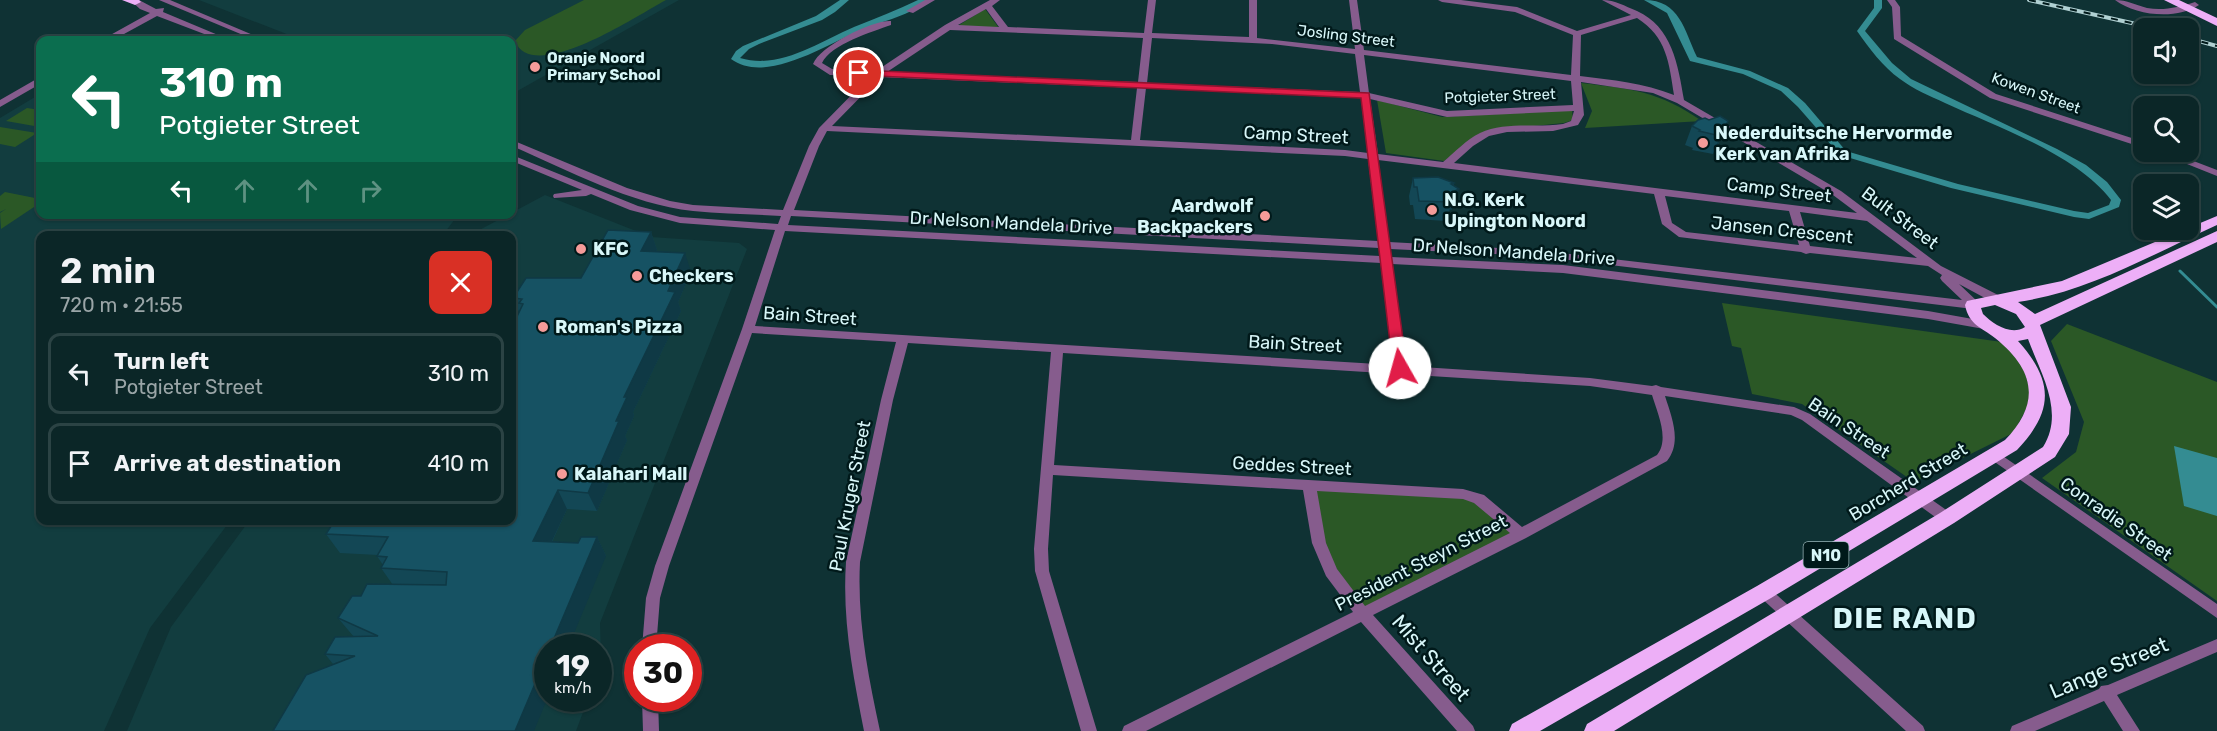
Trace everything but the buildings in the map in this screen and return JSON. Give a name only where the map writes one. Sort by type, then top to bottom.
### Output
[{"type":"highway","points":[[2170,0],[2189,4],[2217,15]]},
{"type":"highway","points":[[2189,4],[2217,22]]},
{"type":"highway","points":[[2000,301],[2075,282],[2217,220]]},
{"type":"highway","points":[[1991,328],[2021,335],[2032,325],[2217,236]]},
{"type":"highway","points":[[1973,305],[1984,300],[2000,301],[2017,307],[2032,325]]},
{"type":"highway","name":"N10","points":[[1973,305],[1975,316],[1991,328]]},
{"type":"highway","name":"N10","points":[[1594,731],[1790,614],[2039,460],[2055,444],[2062,423],[2057,389],[2032,325]]},
{"type":"highway","name":"Borcherd Street","points":[[1520,731],[1764,592],[1994,455],[2026,431],[2036,415],[2038,396],[2030,367],[2023,354],[1991,328]]},
{"type":"street","points":[[163,0],[251,36]]},
{"type":"street","points":[[910,11],[931,0]]},
{"type":"street","points":[[1135,143],[1152,0]]},
{"type":"street","points":[[1253,0],[1253,40]]},
{"type":"street","points":[[1353,0],[1400,368]]},
{"type":"street","points":[[1443,0],[1517,10],[1577,34],[1640,15]]},
{"type":"street","points":[[1606,0],[1640,15],[1658,30],[1670,46],[1680,102]]},
{"type":"street","name":"Kowen Street","points":[[1891,0],[1896,7],[1896,36],[1981,90],[2023,108],[2133,142]]},
{"type":"street","points":[[2119,0],[2137,9],[2156,13],[2189,4]]},
{"type":"street","points":[[132,1],[216,36]]},
{"type":"street","points":[[650,634],[653,598],[662,566],[782,228],[814,146],[824,128],[879,74],[948,27],[992,2],[1005,29]]},
{"type":"street","points":[[115,36],[172,4]]},
{"type":"street","name":"Potgieter Street","points":[[888,23],[830,49],[818,59],[819,67],[830,72],[1366,95],[1447,114],[1578,108],[1575,77],[1577,34]]},
{"type":"street","name":"Josling Street","points":[[948,27],[1253,40],[1575,77],[1645,88],[1680,102]]},
{"type":"street","points":[[0,104],[36,82]]},
{"type":"street","name":"Bult Street","points":[[1680,102],[1818,181],[1933,265],[1973,305]]},
{"type":"street","points":[[1445,166],[1487,134],[1571,125],[1579,118],[1578,108]]},
{"type":"street","name":"Camp Street","points":[[824,128],[1374,156],[1870,218]]},
{"type":"street","name":"Dr Nelson Mandela Drive","points":[[516,145],[609,183],[678,206],[788,214],[1567,256],[1973,305]]},
{"type":"street","name":"Dr Nelson Mandela Drive","points":[[516,160],[594,193],[645,212],[669,218],[782,228],[1610,274],[1928,315],[1991,328]]},
{"type":"street","points":[[2187,162],[2215,173]]},
{"type":"street","points":[[564,165],[572,183],[609,183]]},
{"type":"street","name":"Jansen Crescent","points":[[1659,192],[1667,224],[1678,233],[1933,265]]},
{"type":"street","points":[[558,196],[594,193]]},
{"type":"street","points":[[1792,208],[1806,250]]},
{"type":"street","name":"Bult Street","points":[[1933,265],[2000,301]]},
{"type":"street","name":"Bain Street","points":[[748,329],[1527,376],[1656,389],[1768,406],[1798,413],[1947,518]]},
{"type":"street","name":"Paul Kruger Street","points":[[872,731],[855,634],[851,588],[854,562],[887,400],[903,340]]},
{"type":"street","points":[[1058,349],[1041,549],[1042,571],[1089,731]]},
{"type":"street","name":"President Steyn Street","points":[[1130,731],[1521,534],[1665,456],[1669,440],[1656,389]]},
{"type":"street","name":"Conradie Street","points":[[1994,455],[2217,612]]},
{"type":"street","name":"Geddes Street","points":[[1047,470],[1463,494],[1479,499],[1521,534]]},
{"type":"street","name":"Mist Street","points":[[1309,484],[1322,554],[1331,572],[1363,614],[1467,731]]},
{"type":"street","points":[[1764,592],[1917,731]]},
{"type":"street","name":"Lange Street","points":[[2018,731],[2106,691],[2217,645]]},
{"type":"street","points":[[2106,691],[2132,731]]},
{"type":"street","points":[[650,712],[651,731]]},
{"type":"shaded area","name":"Oranje Noord Primary School","points":[[199,0],[679,0],[516,92],[516,36],[292,36]]},
{"type":"shaded area","points":[[36,96],[36,219],[455,219],[446,231],[36,231],[36,525],[227,525],[150,628],[104,731],[0,731],[0,118]]},
{"type":"shaded area","name":"Kalahari Mall","points":[[545,195],[651,237],[739,243],[747,249],[600,623],[600,634],[534,634],[534,712],[583,712],[576,731],[127,731],[171,627],[246,525],[516,525],[516,231],[478,231],[500,219],[516,219],[516,210]]},
{"type":"green space","points":[[584,0],[666,0],[612,31],[564,51],[543,55],[526,53],[516,42],[525,30]]},
{"type":"green space","points":[[985,9],[999,28],[956,27]]},
{"type":"green space","points":[[1581,83],[1616,87],[1658,97],[1702,121],[1585,128],[1592,111]]},
{"type":"green space","points":[[1377,100],[1442,117],[1572,110],[1573,120],[1564,123],[1486,131],[1444,161],[1386,153]]},
{"type":"green space","points":[[27,108],[36,109],[36,126],[6,121]]},
{"type":"green space","points":[[0,127],[36,133],[15,147],[0,144]]},
{"type":"green space","points":[[5,192],[36,198],[36,206],[1,229],[0,213],[6,209],[0,212],[0,196]]},
{"type":"green space","points":[[1722,303],[2002,342],[2022,361],[2032,399],[2013,433],[1914,482],[1802,404],[1752,394],[1741,348],[1732,346]]},
{"type":"green space","points":[[2067,324],[2217,382],[2217,601],[2042,478],[2076,452],[2084,422],[2051,341]]},
{"type":"green space","points":[[1314,484],[1461,492],[1516,534],[1366,610],[1323,550]]},
{"type":"water","points":[[2174,446],[2217,458],[2217,516],[2184,506]]},
{"type":"waterway","points":[[845,0],[819,18],[746,47],[735,59],[765,64],[781,61],[813,50],[925,0]]},
{"type":"waterway","points":[[1648,0],[1671,11],[1693,59],[1747,72],[1785,90],[1795,98],[1843,153],[1955,186],[2074,214],[2089,216],[2114,207],[2116,200],[2104,184],[2082,167],[2022,134],[1929,92],[1895,71],[1861,31],[1878,8],[1878,0]]},
{"type":"waterway","points":[[2180,271],[2217,307]]},
{"type":"railway","points":[[2029,0],[2133,23]]},
{"type":"railway","points":[[2199,41],[2217,46]]},
{"type":"place","name":"Oranje Noord Primary School","points":[[535,67]]},
{"type":"place","name":"Nederduitsche Hervormde Kerk van Afrika","points":[[1703,143]]},
{"type":"place","name":"N.G. Kerk Upington Noord","points":[[1432,210]]},
{"type":"place","name":"Aardwolf Backpackers","points":[[1265,216]]},
{"type":"place","name":"KFC","points":[[581,249]]},
{"type":"place","name":"Checkers","points":[[637,276]]},
{"type":"place","name":"Roman's Pizza","points":[[543,327]]},
{"type":"place","name":"Kalahari Mall","points":[[562,474]]},
{"type":"district","name":"DIE RAND","points":[[1905,618]]},
{"type":"route","points":[[859,73],[1186,89],[1366,95],[1400,368]]}]
